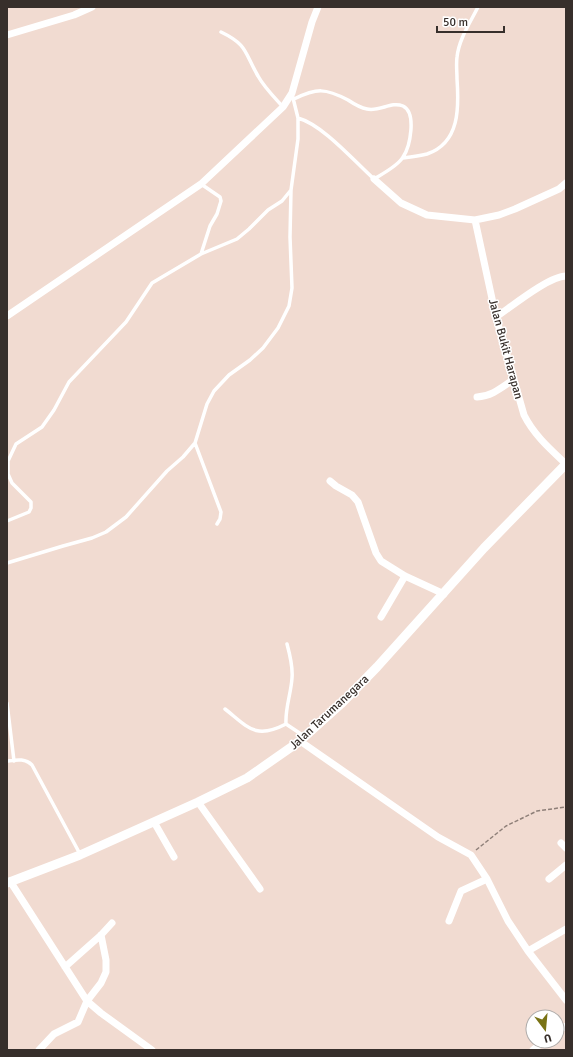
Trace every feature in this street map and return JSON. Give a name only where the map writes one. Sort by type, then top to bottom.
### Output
[{"type":"street","points":[[7,35],[74,15],[92,7]]},
{"type":"street","points":[[7,316],[162,212],[201,184],[283,107],[293,96],[312,22],[318,7]]},
{"type":"street","points":[[374,179],[401,203],[420,213],[475,220],[504,213],[559,189],[566,183]]},
{"type":"street","name":"Jalan Bukit Harapan","points":[[475,220],[496,317],[524,415],[530,426],[566,464]]},
{"type":"street","points":[[496,317],[550,281],[566,276]]},
{"type":"street","points":[[477,397],[492,394],[513,380]]},
{"type":"street","name":"Jalan Tarumanegara","points":[[8,882],[80,855],[198,802],[247,778],[303,739],[341,704],[377,667],[484,548],[566,464]]},
{"type":"street","points":[[330,480],[336,486],[352,495],[358,502],[379,560],[383,564],[444,594]]},
{"type":"street","points":[[381,617],[405,576]]},
{"type":"street","points":[[303,739],[438,837],[471,855],[487,879],[508,920],[528,951],[566,1000]]},
{"type":"street","points":[[198,802],[260,889]]},
{"type":"street","points":[[154,822],[174,857]]},
{"type":"street","points":[[549,879],[566,865]]},
{"type":"street","points":[[449,921],[461,891],[487,879]]},
{"type":"street","points":[[8,882],[88,1001],[100,1013],[152,1050]]},
{"type":"street","points":[[65,967],[101,935],[112,923]]},
{"type":"street","points":[[528,951],[566,929]]},
{"type":"street","points":[[39,1050],[54,1034],[78,1022],[88,1001],[101,984],[106,972],[106,960],[101,935]]},
{"type":"lane","points":[[298,118],[310,122],[321,130],[374,179],[390,169],[403,158],[427,154],[442,146],[452,135],[456,122],[458,79],[456,59],[458,51],[467,27],[478,7]]},
{"type":"lane","points":[[221,32],[233,38],[242,45],[263,84],[283,107]]},
{"type":"lane","points":[[7,563],[92,538],[106,532],[126,517],[167,471],[183,457],[195,443],[207,404],[214,391],[229,375],[250,360],[263,348],[278,328],[290,306],[292,288],[290,237],[291,190],[298,140],[298,118],[293,96],[321,90],[333,93],[369,110],[376,110],[395,104],[403,106],[409,111],[411,120],[408,143],[403,158]]},
{"type":"lane","points":[[201,184],[220,197],[221,201],[217,214],[206,236],[201,254]]},
{"type":"lane","points":[[7,521],[29,512],[32,508],[29,498],[12,483],[8,474],[8,461],[16,444],[42,427],[54,410],[69,382],[126,322],[152,283],[201,254],[227,243],[243,234],[262,216],[282,201],[291,190]]},
{"type":"lane","points":[[195,443],[221,512],[220,519],[217,524]]},
{"type":"lane","points":[[287,644],[292,667],[292,676],[286,710],[286,724],[303,739]]},
{"type":"lane","points":[[7,703],[14,761]]},
{"type":"lane","points":[[225,709],[254,730],[265,732],[286,724]]},
{"type":"lane","points":[[7,761],[26,760],[32,765],[80,855]]},
{"type":"path","points":[[471,855],[489,838],[506,826],[537,811],[566,807]]}]
